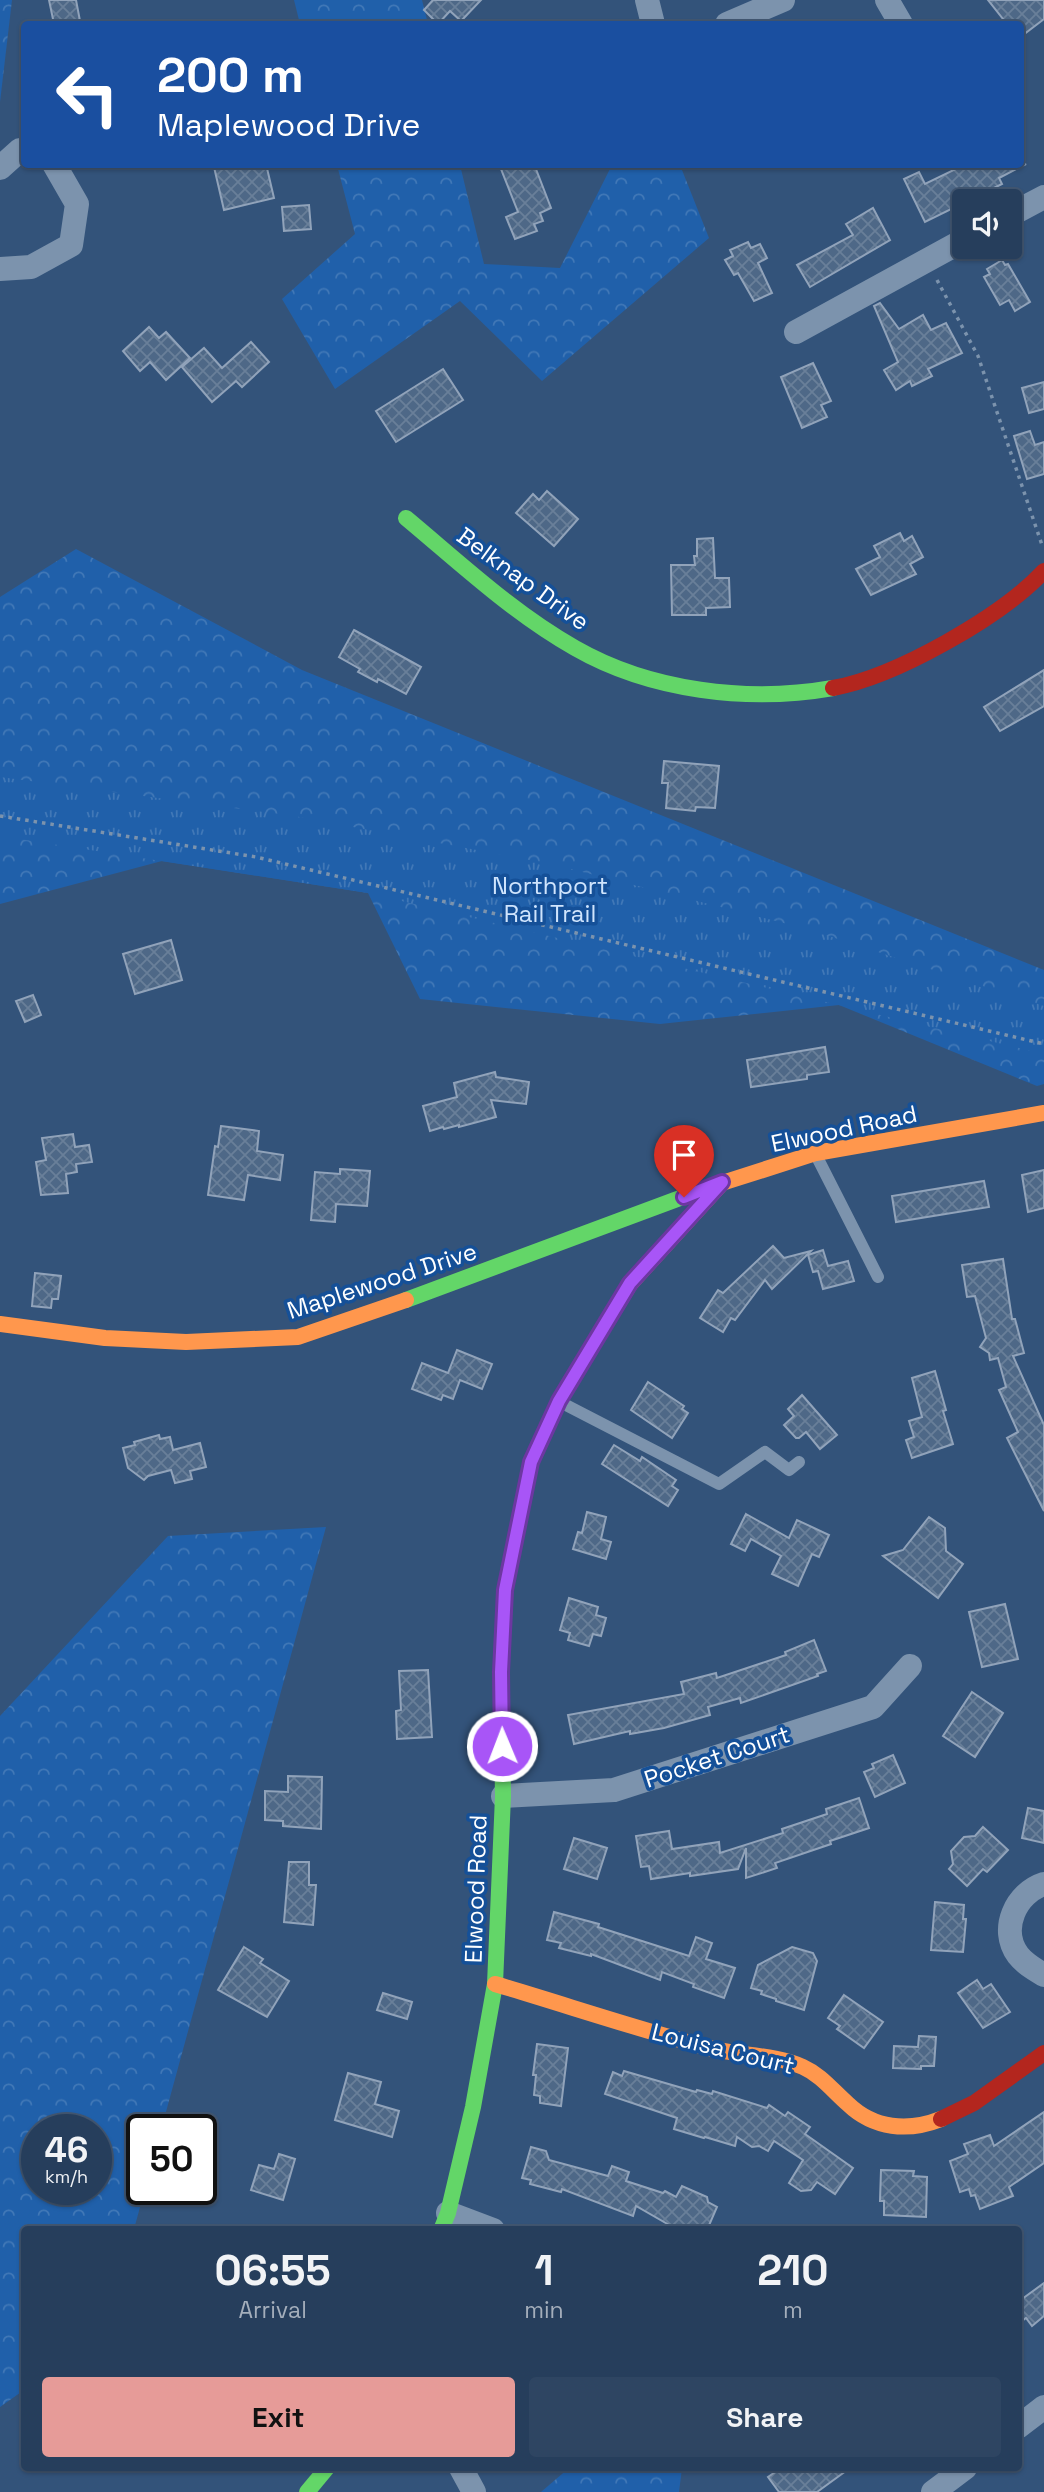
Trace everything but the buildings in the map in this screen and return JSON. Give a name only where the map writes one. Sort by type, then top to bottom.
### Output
[{"type":"street","points":[[647,0],[652,21]]},
{"type":"street","points":[[734,21],[783,0]]},
{"type":"street","points":[[887,0],[899,21]]},
{"type":"street","points":[[0,168],[21,150]]},
{"type":"street","points":[[0,269],[31,267],[71,245],[77,204],[56,168]]},
{"type":"street","points":[[1022,209],[1044,197]]},
{"type":"street","points":[[796,332],[952,247]]},
{"type":"street","name":"Belknap Drive","points":[[406,519],[512,605],[576,649],[636,674],[702,690],[774,694],[836,687],[890,670],[987,619],[1028,590],[1044,570]]},
{"type":"street","name":"Elwood Road","points":[[445,2221],[472,2107],[495,1984],[503,1796],[501,1672],[505,1590],[531,1462],[559,1401],[630,1283],[722,1182],[816,1153],[1044,1113]]},
{"type":"street","name":"Maplewood Drive","points":[[0,1324],[105,1338],[186,1342],[298,1337],[372,1313],[722,1182]]},
{"type":"street","name":"Pocket Court","points":[[503,1796],[614,1790],[627,1786],[873,1707],[910,1666]]},
{"type":"street","points":[[1044,1884],[1031,1888],[1017,1902],[1010,1934],[1018,1955],[1044,1975]]},
{"type":"street","name":"Louisa Court","points":[[495,1984],[679,2040],[727,2052],[778,2058],[812,2073],[837,2093],[859,2116],[892,2127],[928,2124],[962,2110],[1044,2053]]},
{"type":"street","points":[[445,2221],[472,2226]]},
{"type":"street","points":[[1022,2424],[1044,2407]]},
{"type":"street","points":[[307,2492],[324,2471]]},
{"type":"street","points":[[463,2471],[474,2492]]},
{"type":"street","points":[[933,2492],[961,2471]]},
{"type":"lane","points":[[816,1153],[878,1277]]},
{"type":"lane","points":[[559,1401],[719,1484],[765,1452],[789,1470],[799,1462]]},
{"type":"path","points":[[927,261],[978,356],[1044,550]]},
{"type":"path","points":[[0,816],[256,856],[1044,1044]]},
{"type":"green space","points":[[0,0],[12,0],[0,102]]},
{"type":"green space","points":[[294,0],[422,0],[427,21],[299,21]]},
{"type":"green space","points":[[338,168],[461,168],[484,264],[560,268],[610,168],[681,168],[709,238],[542,381],[460,301],[335,389],[282,299],[355,234]]},
{"type":"green space","points":[[76,549],[302,670],[1044,970],[1044,1084],[1037,1086],[839,1005],[660,1024],[420,999],[368,893],[162,861],[0,904],[0,597]]},
{"type":"green space","name":"Northport Rail Trail","points":[[0,777],[294,816],[551,864],[807,929],[1044,1006],[1044,1054],[368,893],[0,836]]},
{"type":"green space","points":[[326,1527],[165,2114],[126,2114],[126,2205],[141,2205],[135,2226],[21,2226],[21,2392],[0,2407],[0,1716],[168,1536]]},
{"type":"green space","points":[[566,2471],[682,2471],[679,2492],[541,2492]]},
{"type":"traffic: fast","points":[[406,518],[530,619],[604,663],[635,675],[700,690],[767,694],[833,688]]},
{"type":"traffic: fast","points":[[406,1300],[715,1185]]},
{"type":"traffic: fast","points":[[443,2226],[473,2107],[495,1984],[503,1796],[501,1672],[505,1590],[531,1463],[559,1401],[603,1328]]},
{"type":"traffic: fast","points":[[307,2492],[324,2471]]},
{"type":"traffic: slow","points":[[603,1328],[630,1284],[722,1183],[816,1153],[1044,1113]]},
{"type":"traffic: slow","points":[[0,1324],[105,1338],[186,1342],[298,1337],[406,1300]]},
{"type":"traffic: slow","points":[[495,1984],[709,2048],[792,2063],[816,2074],[858,2112],[880,2123],[904,2127],[941,2119]]},
{"type":"traffic: jam","points":[[833,688],[886,672],[946,643],[1002,607],[1044,571]]},
{"type":"traffic: jam","points":[[941,2119],[974,2103],[1044,2053]]},
{"type":"route","points":[[502,1746],[501,1672],[505,1590],[531,1462],[559,1401],[630,1283],[722,1182],[684,1197]]}]
